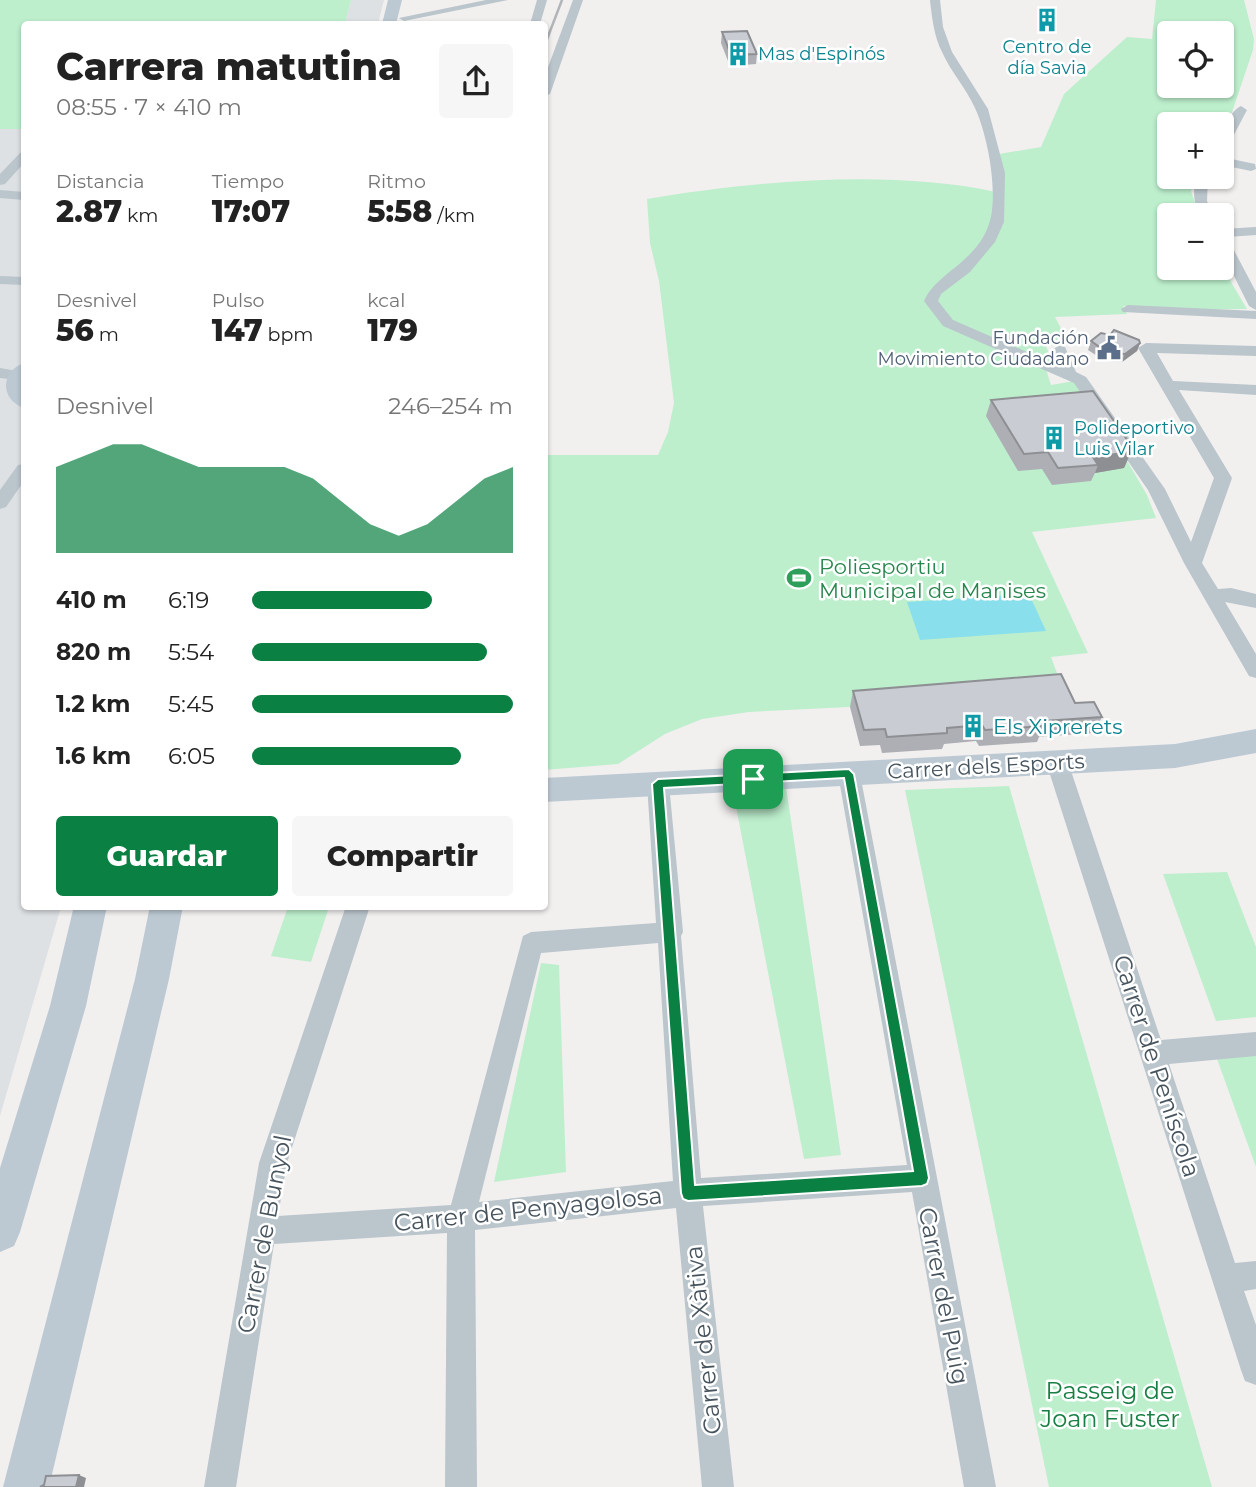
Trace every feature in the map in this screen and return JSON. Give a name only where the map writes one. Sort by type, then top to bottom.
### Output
[{"type":"main road","points":[[14,372],[10,388],[12,395],[21,400]]},
{"type":"main road","name":"Carrer dels Esports","points":[[548,790],[1175,756],[1256,741]]},
{"type":"main road","name":"Carrer dels Esports","points":[[1175,756],[1256,763]]},
{"type":"main road","points":[[0,1232],[68,1006],[90,910]]},
{"type":"main road","points":[[26,1487],[152,979],[166,910]]},
{"type":"main road","points":[[152,979],[178,910]]},
{"type":"street","points":[[401,13],[503,0]]},
{"type":"street","points":[[536,21],[542,0]]},
{"type":"street","points":[[548,83],[578,0]]},
{"type":"street","points":[[935,0],[938,27],[947,52],[982,109],[999,173],[997,222],[988,242],[965,269],[935,292],[932,300],[948,323],[1075,378]]},
{"type":"street","points":[[1234,123],[1241,110]]},
{"type":"street","points":[[0,181],[21,159]]},
{"type":"street","points":[[1234,163],[1251,167]]},
{"type":"street","points":[[0,194],[21,196]]},
{"type":"street","points":[[1234,234],[1256,231]]},
{"type":"street","points":[[1234,257],[1250,284],[1256,306]]},
{"type":"street","points":[[0,280],[21,281]]},
{"type":"street","points":[[1128,310],[1256,315]]},
{"type":"street","points":[[1193,563],[1223,478],[1146,348],[1256,351]]},
{"type":"street","points":[[1060,350],[1075,378],[1156,489],[1193,563],[1256,671]]},
{"type":"street","points":[[1168,385],[1256,390]]},
{"type":"street","points":[[0,503],[21,473]]},
{"type":"street","points":[[1212,596],[1231,595],[1256,601]]},
{"type":"street","name":"Carrer de Peníscola","points":[[1057,762],[1256,1370]]},
{"type":"street","name":"Carrer del Puig","points":[[849,774],[980,1487]]},
{"type":"street","name":"Carrer de Xàtiva","points":[[658,784],[671,932],[688,1193],[718,1487]]},
{"type":"street","name":"Carrer de Bunyol","points":[[220,1487],[273,1163],[357,910]]},
{"type":"street","points":[[461,1487],[461,1218],[531,943],[671,932]]},
{"type":"street","points":[[1154,1053],[1256,1044]]},
{"type":"street","name":"Carrer de Penyagolosa","points":[[261,1231],[461,1218],[688,1193],[922,1178]]},
{"type":"street","points":[[1225,1278],[1256,1275]]},
{"type":"shaded area","points":[[351,0],[384,0],[379,21],[346,21]]},
{"type":"shaded area","points":[[0,129],[21,129],[21,910],[60,910],[0,1116]]},
{"type":"green space","points":[[0,0],[351,0],[346,21],[21,21],[21,129],[0,129]]},
{"type":"green space","points":[[1156,0],[1244,0],[1254,39],[1253,50],[1232,112],[1157,112],[1157,189],[1192,189],[1195,203],[1157,203],[1157,280],[1230,280],[1247,309],[1175,310],[1123,306],[1127,314],[1055,317],[1070,345],[1046,346],[1054,367],[1024,356],[1045,366],[1051,385],[1080,380],[1147,495],[1156,518],[1032,532],[1088,653],[1051,657],[1063,689],[1000,695],[1011,724],[973,727],[961,698],[907,703],[916,731],[878,734],[869,706],[749,712],[702,719],[665,734],[618,764],[548,770],[548,455],[658,455],[668,432],[674,403],[659,281],[650,243],[647,199],[776,183],[867,179],[955,185],[996,192],[995,224],[973,261],[992,240],[1000,225],[1002,201],[999,154],[1041,147],[1064,94],[1127,37],[1152,39]]},
{"type":"green space","name":"Passeig de Joan Fuster","points":[[1009,786],[1212,1487],[1049,1487],[905,790]]},
{"type":"green space","points":[[786,787],[841,1155],[804,1159],[733,791]]},
{"type":"green space","points":[[1227,872],[1256,947],[1256,1017],[1216,1021],[1163,874]]},
{"type":"green space","points":[[287,910],[328,910],[311,962],[271,956]]},
{"type":"green space","points":[[541,963],[559,965],[566,1172],[494,1182]]},
{"type":"green space","points":[[1256,1054],[1256,1167],[1216,1056]]},
{"type":"water","points":[[1029,594],[1046,631],[920,640],[907,602]]},
{"type":"building","points":[[747,31],[757,54],[731,55],[722,32]]},
{"type":"building","points":[[1114,330],[1139,340],[1140,343],[1125,354],[1108,353],[1091,341],[1101,333],[1110,335]]},
{"type":"building","name":"Polideportivo Luis Vilar","points":[[1093,391],[1130,444],[1127,445],[1131,452],[1093,457],[1098,465],[1058,468],[1048,452],[1024,454],[991,400]]},
{"type":"building","name":"Els Xiprerets","points":[[1061,674],[1075,703],[1094,702],[1102,717],[1044,721],[1044,726],[985,730],[982,725],[947,728],[947,733],[887,737],[885,729],[864,730],[853,691]]},
{"type":"building","points":[[79,1475],[76,1487],[40,1487],[44,1485],[46,1476]]},
{"type":"railway","points":[[548,37],[562,0]]},
{"type":"place","name":"Centro de día Savia","points":[[1047,20]]},
{"type":"place","name":"Mas d'Espinós","points":[[738,54]]},
{"type":"place","name":"Fundación Movimiento Ciudadano","points":[[1109,348]]},
{"type":"place","name":"Polideportivo Luis Vilar","points":[[1054,438]]},
{"type":"place","name":"Poliesportiu Municipal de Manises","points":[[799,578]]},
{"type":"place","name":"Els Xiprerets","points":[[973,726]]},
{"type":"route","points":[[849,774],[922,1178],[688,1193],[671,932],[658,784],[753,779],[849,774]]}]
